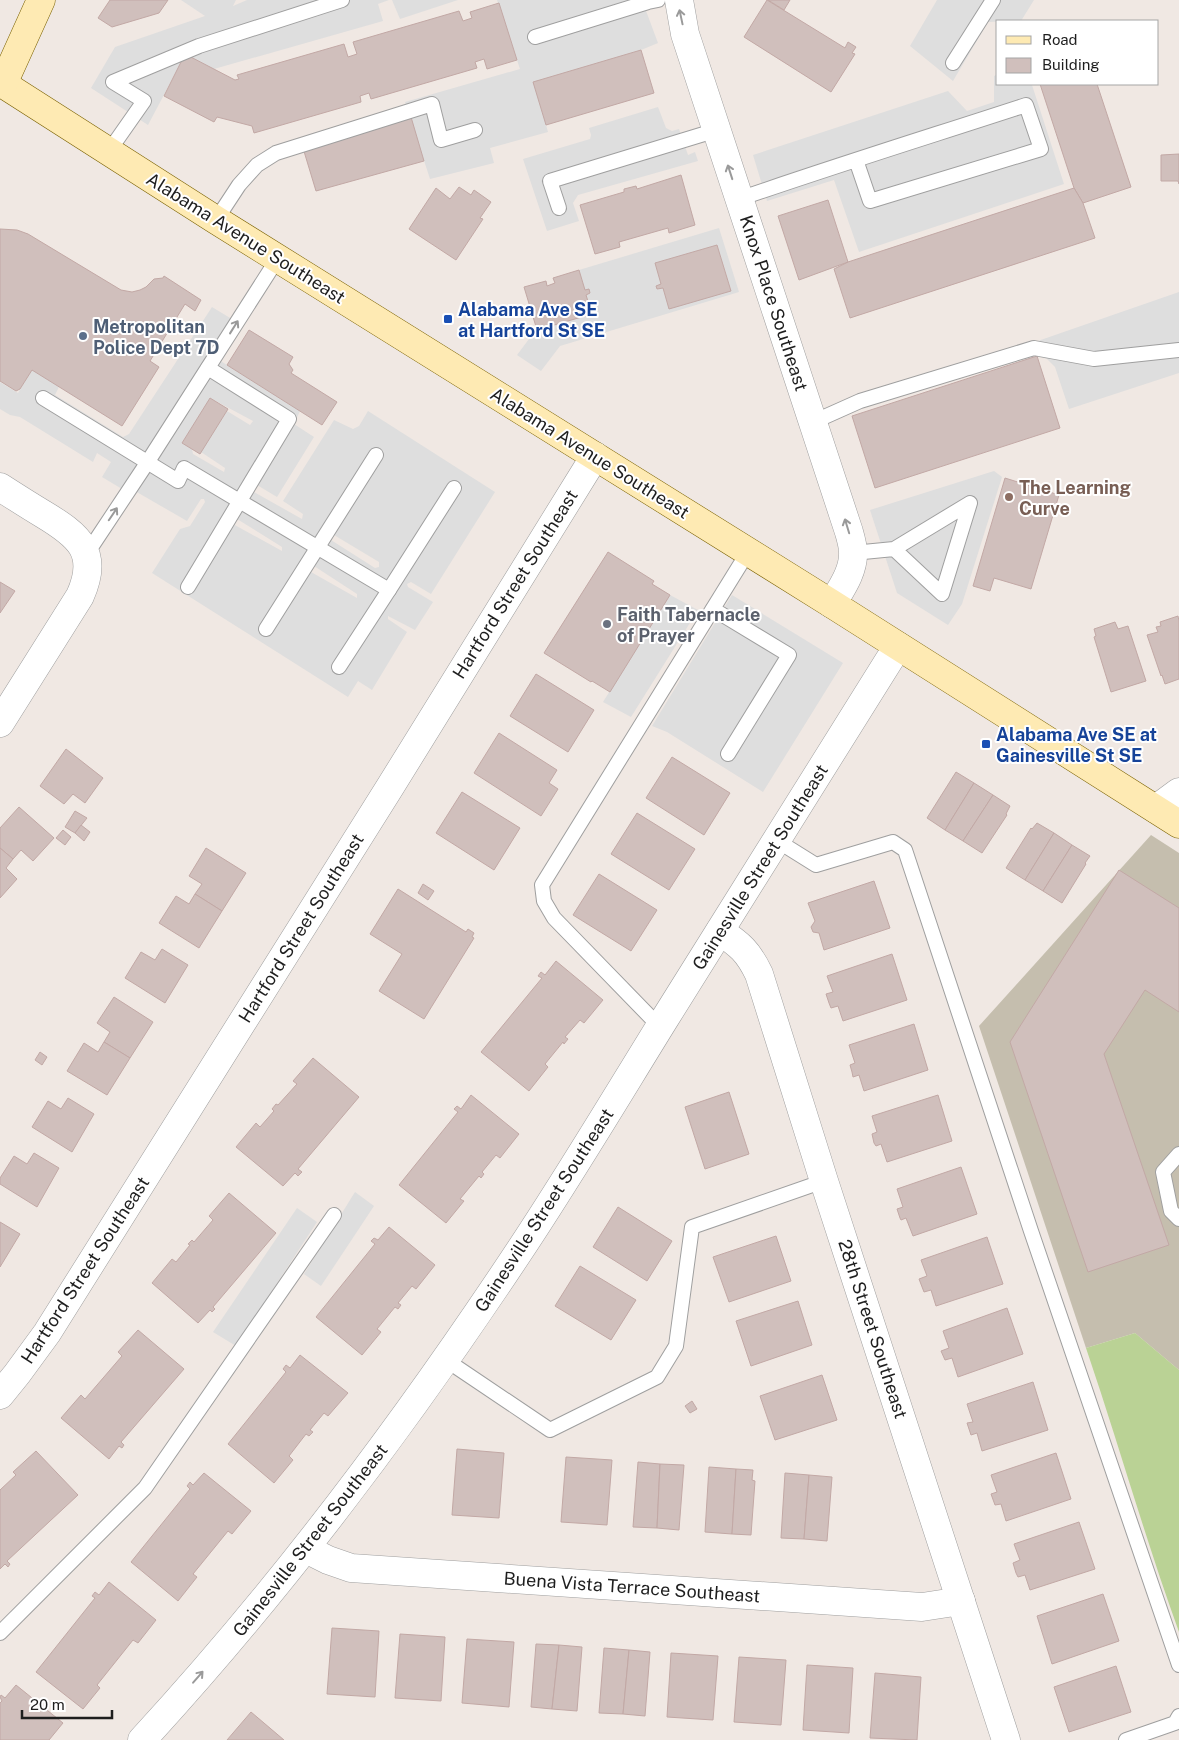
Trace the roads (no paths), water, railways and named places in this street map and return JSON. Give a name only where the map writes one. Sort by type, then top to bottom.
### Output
[{"type":"main road","points":[[1,85],[41,0]]},
{"type":"main road","name":"Alabama Avenue Southeast","points":[[1,85],[832,604],[1179,824]]},
{"type":"street","name":"Knox Place Southeast","points":[[679,0],[685,34],[850,532],[853,553],[848,574],[832,604]]},
{"type":"street","name":"Hartford Street Southeast","points":[[0,1395],[47,1333],[385,794],[594,456]]},
{"type":"street","points":[[0,487],[73,534],[86,555],[88,568],[86,583],[80,596],[0,723]]},
{"type":"street","name":"Gainesville Street Southeast","points":[[142,1740],[219,1654],[306,1549],[366,1472],[446,1360],[523,1246],[898,646]]},
{"type":"street","points":[[1156,809],[1179,792]]},
{"type":"street","name":"28th Street Southeast","points":[[720,931],[750,955],[759,974],[824,1181],[1006,1740]]},
{"type":"street","name":"Buena Vista Terrace Southeast","points":[[306,1549],[328,1560],[351,1568],[922,1607],[961,1600]]},
{"type":"lane","points":[[109,151],[144,102],[114,82],[199,46],[342,0]]},
{"type":"lane","points":[[535,36],[658,0]]},
{"type":"lane","points":[[953,63],[993,0]]},
{"type":"lane","points":[[216,220],[239,185],[257,165],[276,153],[432,104],[441,140],[475,130]]},
{"type":"lane","points":[[739,199],[856,160],[1026,105],[1041,149],[870,201],[856,160]]},
{"type":"lane","points":[[559,208],[550,181],[717,130]]},
{"type":"lane","points":[[86,555],[278,258]]},
{"type":"lane","points":[[813,422],[860,400],[1034,348],[1094,359],[1179,350]]},
{"type":"lane","points":[[188,587],[289,419],[208,368]]},
{"type":"lane","points":[[44,398],[178,481],[184,468],[318,546],[389,590]]},
{"type":"lane","points":[[266,629],[376,455]]},
{"type":"lane","points":[[339,667],[454,488]]},
{"type":"lane","points":[[853,553],[894,549],[970,503],[942,594],[894,549]]},
{"type":"lane","points":[[660,1028],[554,918],[544,901],[542,885],[748,552]]},
{"type":"lane","points":[[713,608],[789,655],[728,754]]},
{"type":"lane","points":[[776,840],[816,865],[893,842],[904,850],[1031,1231],[1179,1664]]},
{"type":"lane","points":[[1179,1154],[1163,1172],[1171,1211],[1179,1219]]},
{"type":"lane","points":[[446,1360],[550,1430],[657,1377],[676,1346],[692,1227],[824,1181]]},
{"type":"lane","points":[[0,1633],[145,1488],[334,1215]]},
{"type":"lane","points":[[1126,1740],[1175,1723],[1179,1716]]},
{"type":"place","name":"Alabama Ave SE at Hartford St SE","points":[[448,319]]},
{"type":"place","name":"Metropolitan Police Dept 7D","points":[[83,336]]},
{"type":"place","name":"The Learning Curve","points":[[1009,497]]},
{"type":"place","name":"Faith Tabernacle of Prayer","points":[[607,624]]},
{"type":"place","name":"Alabama Ave SE at Gainesville St SE","points":[[986,744]]}]
